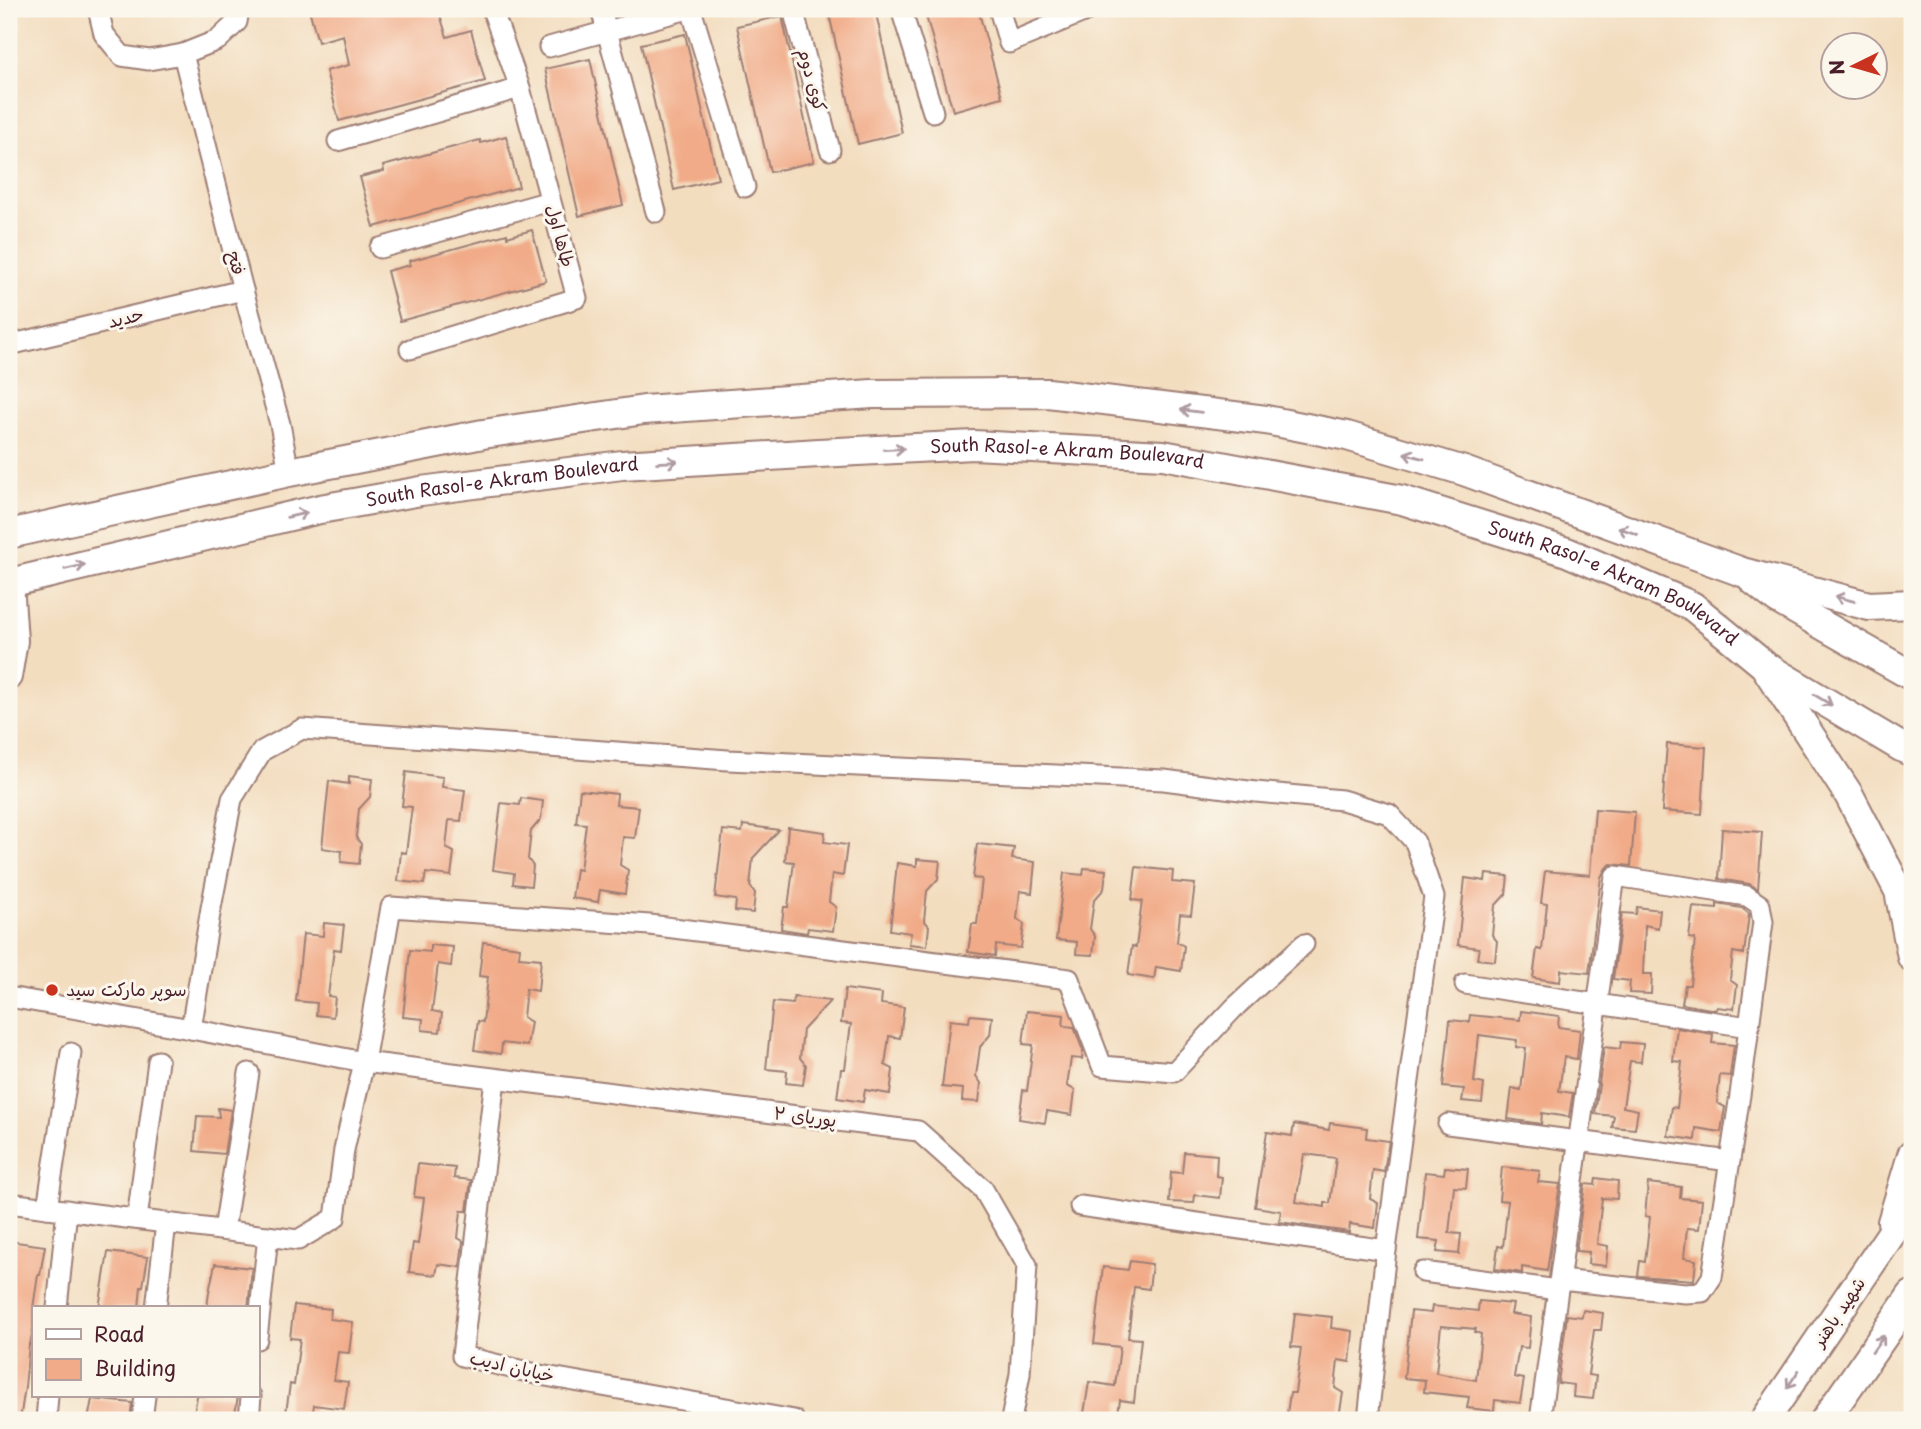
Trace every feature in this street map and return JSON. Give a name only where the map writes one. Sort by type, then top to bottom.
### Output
[{"type":"main road","points":[[9,534],[289,472],[483,435],[644,410],[872,394],[1048,393],[1266,420],[1347,436],[1464,471],[1742,572],[1869,606],[1912,604]]},
{"type":"main road","name":"South Rasol-e Akram Boulevard","points":[[10,576],[320,509],[421,491],[622,465],[974,445],[1163,455],[1402,499],[1567,552],[1692,606],[1764,665],[1849,795],[1899,891],[1912,957]]},
{"type":"main road","points":[[1742,572],[1777,599],[1912,676]]},
{"type":"main road","points":[[1764,665],[1912,752]]},
{"type":"main road","points":[[1886,1241],[1912,1155]]},
{"type":"main road","name":"شهید باهنر","points":[[1765,1420],[1912,1203]]},
{"type":"main road","points":[[1825,1420],[1912,1295]]},
{"type":"street","points":[[98,9],[104,34],[122,56],[149,60],[183,54],[218,40],[237,22],[239,9]]},
{"type":"street","name":"طاها اول","points":[[410,349],[576,298],[520,89],[492,9]]},
{"type":"street","points":[[601,9],[656,212]]},
{"type":"street","points":[[549,47],[690,9],[745,187]]},
{"type":"street","name":"کوی دوم","points":[[793,9],[831,150]]},
{"type":"street","points":[[901,9],[933,112]]},
{"type":"street","points":[[999,9],[1009,43],[1091,9]]},
{"type":"street","name":"فتح","points":[[183,54],[280,424],[289,472]]},
{"type":"street","points":[[338,141],[520,89]]},
{"type":"street","points":[[380,248],[550,201]]},
{"type":"street","name":"حدید","points":[[9,345],[243,290]]},
{"type":"street","points":[[9,677],[12,638],[10,576]]},
{"type":"street","points":[[191,1029],[232,799],[262,751],[302,729],[728,760],[1164,780],[1342,800],[1389,814],[1415,842],[1434,897],[1386,1250],[1368,1420]]},
{"type":"street","points":[[1423,1272],[1559,1285],[1702,1292],[1713,1277],[1763,922],[1760,905],[1747,896],[1615,876],[1577,1142],[1559,1285],[1540,1420]]},
{"type":"street","points":[[9,1203],[298,1240],[335,1218],[344,1150],[364,1062],[391,907],[650,925],[1069,979],[1102,1066],[1174,1072],[1234,1008],[1304,944]]},
{"type":"street","points":[[1465,984],[1749,1027]]},
{"type":"street","name":"پوریای ۲","points":[[9,997],[364,1062],[918,1131],[983,1189],[1027,1265],[1020,1374],[1011,1420]]},
{"type":"street","points":[[47,1208],[71,1053]]},
{"type":"street","points":[[137,1219],[158,1061]]},
{"type":"street","points":[[224,1230],[249,1073]]},
{"type":"street","name":"خیابان ادیب","points":[[495,1079],[462,1356],[540,1375],[794,1420]]},
{"type":"street","points":[[1448,1124],[1730,1161]]},
{"type":"street","points":[[1080,1206],[1386,1250]]},
{"type":"street","points":[[57,1306],[67,1210]]},
{"type":"street","points":[[156,1306],[166,1223]]},
{"type":"street","points":[[259,1320],[268,1236]]},
{"type":"street","points":[[46,1420],[48,1398]]},
{"type":"street","points":[[142,1420],[145,1398]]},
{"type":"street","points":[[249,1420],[251,1398]]},
{"type":"building","points":[[309,9],[438,9],[447,37],[471,30],[485,81],[339,121],[326,71],[349,65],[343,35],[318,42]]},
{"type":"building","points":[[828,9],[875,9],[902,133],[858,144]]},
{"type":"building","points":[[924,9],[978,9],[1002,97],[953,111]]},
{"type":"building","points":[[782,16],[814,162],[770,172],[737,26]]},
{"type":"building","points":[[685,34],[718,179],[674,190],[641,44]]},
{"type":"building","points":[[590,59],[623,205],[579,216],[545,69]]},
{"type":"building","points":[[506,136],[519,187],[374,227],[360,177],[384,171],[383,166],[480,140],[481,143]]},
{"type":"building","points":[[532,230],[546,281],[400,321],[387,271],[410,265],[409,261],[507,234],[507,237]]},
{"type":"building","points":[[1667,744],[1706,747],[1702,814],[1662,811]]},
{"type":"building","points":[[406,772],[443,777],[442,787],[465,790],[461,821],[449,820],[446,848],[454,852],[451,876],[426,873],[424,884],[398,881],[401,852],[406,853],[412,807],[402,806]]},
{"type":"building","points":[[349,776],[372,779],[370,797],[359,809],[356,837],[361,844],[359,864],[341,862],[342,851],[322,848],[329,781],[349,784]]},
{"type":"building","points":[[580,790],[617,794],[616,805],[639,807],[635,838],[623,837],[620,865],[628,870],[625,894],[600,890],[598,902],[572,898],[576,869],[580,870],[586,824],[576,823]]},
{"type":"building","points":[[521,798],[543,801],[541,819],[531,831],[528,859],[533,866],[531,886],[513,884],[514,873],[493,870],[501,803],[520,805]]},
{"type":"building","points":[[1595,809],[1635,812],[1631,866],[1611,864],[1601,877],[1589,973],[1561,970],[1560,982],[1533,978],[1537,949],[1542,950],[1547,904],[1541,903],[1545,871],[1590,875]]},
{"type":"building","points":[[743,825],[779,830],[753,858],[750,886],[755,893],[753,913],[735,911],[736,900],[715,897],[723,830],[742,832]]},
{"type":"building","points":[[788,827],[825,832],[824,842],[847,845],[843,876],[832,874],[829,902],[836,907],[833,931],[808,928],[807,933],[781,929],[784,907],[788,907],[794,862],[785,861]]},
{"type":"building","points":[[1722,829],[1762,832],[1758,889],[1749,884],[1719,879]]},
{"type":"building","points":[[977,844],[1014,848],[1012,859],[1035,862],[1032,893],[1020,891],[1017,919],[1024,924],[1021,948],[996,945],[995,956],[968,952],[972,924],[977,924],[982,879],[973,878]]},
{"type":"building","points":[[917,859],[940,861],[938,879],[927,891],[924,920],[929,926],[927,946],[909,944],[911,933],[890,930],[897,863],[917,866]]},
{"type":"building","points":[[1136,867],[1173,871],[1172,882],[1195,884],[1191,915],[1180,914],[1177,942],[1184,946],[1181,971],[1156,967],[1154,979],[1128,975],[1132,946],[1136,947],[1142,901],[1132,900]]},
{"type":"building","points":[[1084,868],[1106,870],[1104,889],[1094,900],[1090,929],[1095,936],[1093,955],[1076,954],[1077,942],[1056,940],[1064,873],[1083,875]]},
{"type":"building","points":[[1486,874],[1508,876],[1506,894],[1495,906],[1492,935],[1497,941],[1495,961],[1477,959],[1479,948],[1458,945],[1465,878],[1485,881]]},
{"type":"building","points":[[1717,904],[1742,908],[1749,914],[1744,954],[1733,952],[1730,980],[1737,985],[1734,1009],[1717,1007],[1716,1010],[1682,1004],[1685,985],[1690,985],[1695,939],[1689,938],[1693,907],[1717,909]]},
{"type":"building","points":[[1637,907],[1660,910],[1658,928],[1645,925],[1643,974],[1652,974],[1651,994],[1629,993],[1630,981],[1613,979],[1622,913],[1636,914]]},
{"type":"building","points":[[324,923],[344,925],[341,950],[334,949],[328,996],[335,997],[333,1017],[316,1015],[317,1003],[296,1001],[303,934],[323,936]]},
{"type":"building","points":[[483,942],[520,947],[519,957],[541,959],[538,991],[526,989],[523,1017],[531,1022],[527,1046],[502,1043],[501,1054],[474,1050],[478,1021],[483,1022],[488,977],[479,976]]},
{"type":"building","points":[[430,945],[453,947],[451,966],[438,964],[432,1011],[442,1013],[440,1032],[422,1030],[423,1019],[403,1017],[410,950],[430,952]]},
{"type":"building","points":[[845,989],[882,994],[881,1004],[904,1007],[900,1038],[889,1036],[885,1065],[893,1069],[890,1094],[865,1090],[863,1102],[837,1098],[841,1069],[845,1069],[851,1024],[841,1023]]},
{"type":"building","points":[[794,997],[830,1001],[803,1030],[800,1058],[806,1065],[803,1085],[786,1083],[787,1071],[766,1069],[773,1002],[793,1004]]},
{"type":"building","points":[[1027,1011],[1064,1015],[1063,1026],[1074,1027],[1083,1051],[1082,1059],[1071,1058],[1067,1086],[1075,1090],[1072,1115],[1047,1111],[1045,1123],[1019,1119],[1023,1090],[1027,1091],[1033,1045],[1023,1044]]},
{"type":"building","points":[[1521,1011],[1559,1016],[1558,1027],[1580,1030],[1577,1059],[1564,1057],[1559,1091],[1573,1093],[1569,1117],[1542,1113],[1541,1124],[1508,1119],[1512,1088],[1521,1090],[1526,1048],[1516,1047],[1517,1040],[1479,1035],[1474,1082],[1484,1084],[1482,1103],[1462,1101],[1464,1089],[1443,1087],[1450,1020],[1469,1022],[1470,1015],[1520,1020]]},
{"type":"building","points":[[970,1015],[992,1017],[990,1035],[980,1047],[976,1076],[981,1083],[979,1102],[962,1101],[963,1089],[942,1087],[950,1020],[969,1022]]},
{"type":"building","points":[[1677,1028],[1713,1034],[1712,1043],[1734,1045],[1730,1076],[1720,1075],[1717,1103],[1725,1107],[1721,1132],[1696,1128],[1695,1140],[1668,1136],[1672,1107],[1677,1108],[1682,1062],[1673,1061]]},
{"type":"building","points":[[1621,1042],[1643,1044],[1641,1062],[1630,1061],[1623,1107],[1638,1110],[1635,1129],[1612,1127],[1614,1116],[1595,1114],[1604,1047],[1620,1049]]},
{"type":"building","points":[[218,1108],[231,1110],[224,1154],[194,1151],[197,1116],[219,1117]]},
{"type":"building","points":[[1330,1123],[1367,1128],[1366,1138],[1389,1141],[1384,1172],[1373,1170],[1370,1199],[1378,1203],[1375,1228],[1350,1224],[1349,1232],[1279,1222],[1281,1211],[1255,1207],[1267,1132],[1292,1136],[1294,1124],[1329,1130]],"holes":[[[1304,1154],[1336,1158],[1330,1203],[1325,1203],[1325,1207],[1296,1202]]]},
{"type":"building","points":[[1184,1152],[1217,1155],[1216,1176],[1222,1177],[1220,1198],[1195,1195],[1194,1203],[1169,1202],[1171,1172],[1182,1173]]},
{"type":"building","points":[[418,1164],[455,1168],[454,1178],[471,1180],[467,1211],[461,1211],[458,1238],[463,1241],[460,1267],[438,1264],[436,1275],[409,1272],[413,1243],[418,1244],[424,1198],[414,1197]]},
{"type":"building","points":[[1445,1167],[1468,1169],[1466,1188],[1454,1187],[1449,1233],[1461,1234],[1459,1254],[1437,1252],[1439,1241],[1418,1239],[1425,1172],[1444,1174]]},
{"type":"building","points":[[1502,1167],[1540,1171],[1538,1182],[1560,1184],[1547,1271],[1522,1267],[1522,1273],[1495,1269],[1498,1246],[1503,1247],[1508,1201],[1499,1200]]},
{"type":"building","points":[[1596,1178],[1618,1181],[1617,1199],[1602,1198],[1597,1244],[1608,1246],[1606,1266],[1588,1264],[1589,1252],[1576,1251],[1585,1184],[1595,1185]]},
{"type":"building","points":[[1648,1183],[1681,1187],[1680,1198],[1702,1200],[1699,1229],[1687,1228],[1684,1258],[1696,1260],[1694,1280],[1638,1276],[1640,1261],[1645,1262],[1650,1217],[1645,1216]]},
{"type":"building","points":[[9,1241],[45,1246],[32,1306],[32,1334],[20,1420],[9,1420]]},
{"type":"building","points":[[108,1252],[148,1257],[139,1306],[99,1306]]},
{"type":"building","points":[[1130,1261],[1152,1264],[1149,1289],[1134,1287],[1128,1338],[1141,1339],[1134,1402],[1120,1400],[1117,1420],[1083,1420],[1089,1382],[1115,1386],[1120,1347],[1094,1344],[1103,1267],[1128,1270]]},
{"type":"building","points":[[215,1264],[252,1268],[248,1306],[207,1306]]},
{"type":"building","points":[[1479,1301],[1513,1304],[1511,1314],[1531,1317],[1528,1348],[1519,1347],[1514,1377],[1524,1379],[1520,1403],[1495,1400],[1494,1411],[1467,1408],[1469,1397],[1424,1392],[1425,1380],[1404,1378],[1411,1311],[1431,1313],[1432,1306],[1478,1311]],"holes":[[[1441,1326],[1476,1329],[1475,1332],[1481,1334],[1476,1380],[1436,1373]]]},
{"type":"building","points":[[294,1305],[331,1309],[330,1319],[353,1322],[349,1353],[338,1352],[334,1380],[348,1382],[344,1409],[314,1405],[312,1417],[286,1413],[290,1384],[294,1385],[300,1339],[290,1338]]},
{"type":"building","points":[[1583,1310],[1603,1313],[1601,1330],[1594,1330],[1588,1375],[1596,1376],[1593,1399],[1573,1397],[1574,1385],[1558,1383],[1567,1315],[1582,1317]]},
{"type":"building","points":[[1295,1313],[1332,1317],[1331,1328],[1353,1331],[1350,1362],[1338,1360],[1335,1388],[1343,1393],[1339,1417],[1314,1414],[1314,1420],[1286,1420],[1290,1393],[1295,1393],[1301,1348],[1291,1347]]},
{"type":"building","points":[[197,1398],[238,1398],[234,1420],[193,1420]]},
{"type":"building","points":[[92,1399],[132,1403],[130,1420],[88,1420]]},
{"type":"place","name":"سوپر مارکت سید","points":[[52,990]]}]
